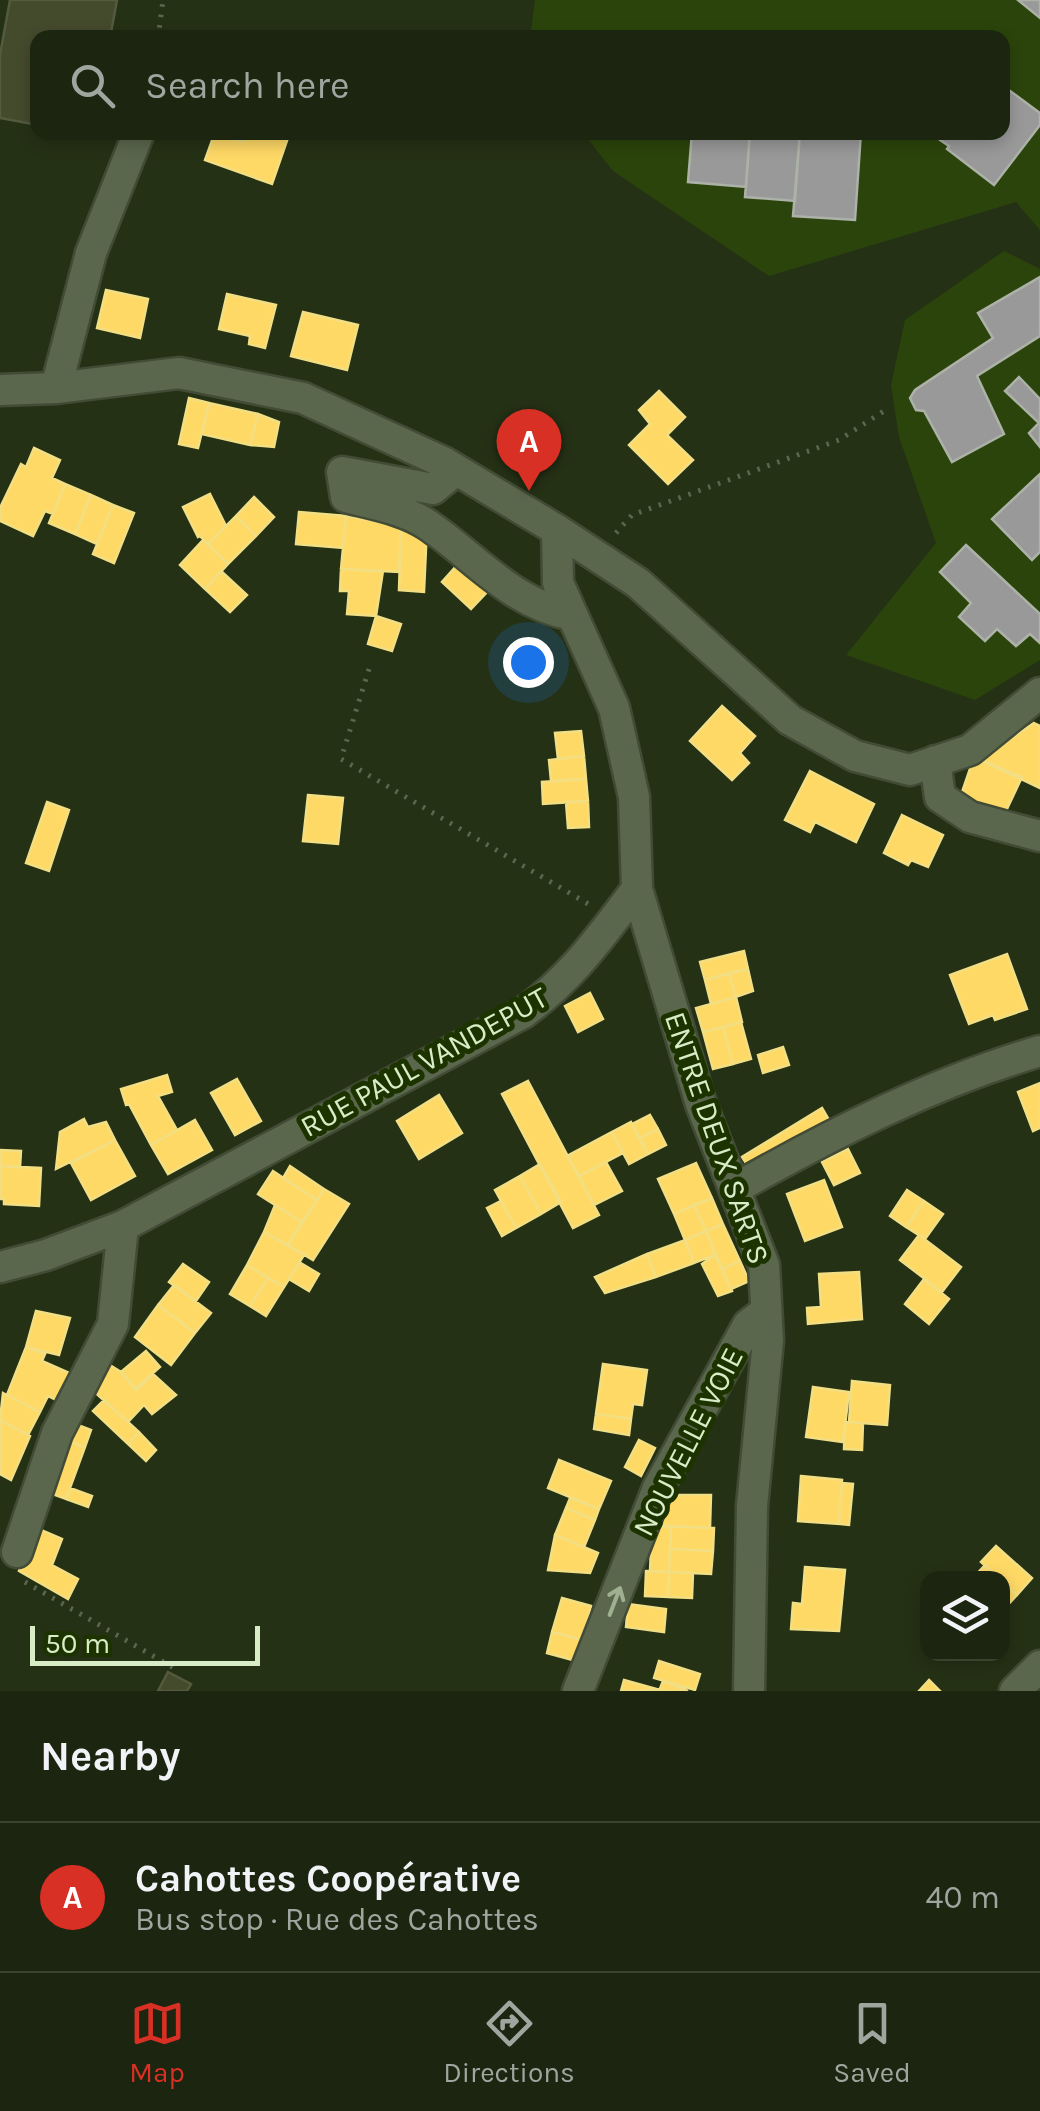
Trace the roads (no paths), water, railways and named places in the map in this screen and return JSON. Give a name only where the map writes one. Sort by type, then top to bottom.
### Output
[{"type":"street","points":[[56,388],[91,253],[136,140]]},
{"type":"street","points":[[0,390],[56,388],[178,374],[304,398],[456,470],[557,530],[638,583],[790,720],[855,756],[910,770],[935,762],[970,750],[1040,693]]},
{"type":"street","points":[[456,470],[433,490],[342,472],[346,498],[396,510],[424,522],[506,588],[548,611],[572,616]]},
{"type":"street","points":[[557,530],[558,583],[614,708],[634,797],[637,889]]},
{"type":"street","points":[[935,762],[940,797],[970,817],[1040,836]]},
{"type":"street","name":"RUE PAUL VANDEPUT","points":[[0,1267],[46,1256],[123,1226],[523,1013],[580,965],[637,889]]},
{"type":"street","name":"ENTRE DEUX SARTS","points":[[637,889],[700,1104],[764,1265],[768,1340],[752,1506],[749,1691]]},
{"type":"street","points":[[736,1188],[808,1147],[904,1103],[1040,1051]]},
{"type":"street","points":[[17,1552],[57,1433],[113,1324],[123,1226]]},
{"type":"street","name":"NOUVELLE VOIE","points":[[578,1691],[658,1488],[748,1325],[764,1312]]},
{"type":"street","points":[[1016,1691],[1040,1666]]},
{"type":"place","name":"Cahottes Coopérative","points":[[529,491]]}]
